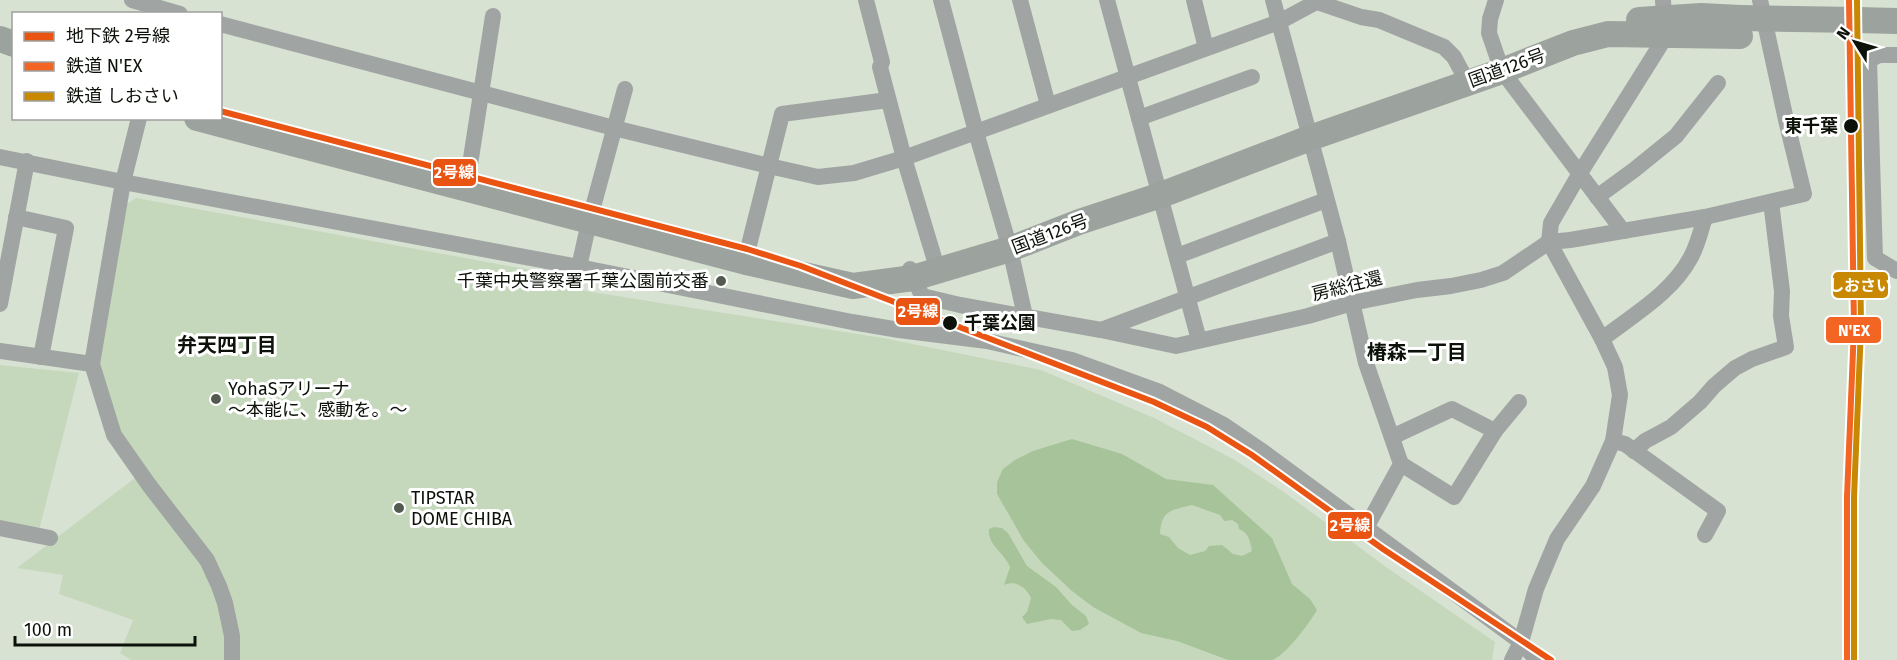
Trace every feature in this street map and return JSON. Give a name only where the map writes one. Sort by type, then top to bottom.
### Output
[{"type":"highway","name":"国道126号","points":[[205,120],[591,213],[838,283],[865,285],[912,273],[1078,222],[1309,133],[1500,65],[1663,18],[1751,17],[1857,28],[1897,38]]},
{"type":"highway","name":"国道126号","points":[[1857,28],[1897,21]]},
{"type":"highway","name":"国道126号","points":[[1309,133],[1462,72],[1500,65]]},
{"type":"highway","name":"国道126号","points":[[222,108],[469,171],[591,213],[749,244],[840,270],[912,273],[935,261],[1008,243]]},
{"type":"street","points":[[132,0],[170,9]]},
{"type":"street","points":[[866,0],[882,62],[880,67],[888,100],[935,261]]},
{"type":"street","points":[[941,0],[1008,243],[1025,316]]},
{"type":"street","points":[[1020,0],[1047,105]]},
{"type":"street","points":[[1107,0],[1199,340]]},
{"type":"street","points":[[1194,0],[1206,48]]},
{"type":"street","points":[[1273,0],[1338,241],[1366,363],[1401,464],[1454,497],[1495,431],[1519,402]]},
{"type":"street","points":[[1496,0],[1490,19],[1489,33],[1500,65],[1623,231]]},
{"type":"street","points":[[1751,17],[1773,0]]},
{"type":"street","points":[[222,25],[614,128],[818,177],[854,173],[904,158],[1279,22],[1319,1],[1361,17],[1379,20],[1444,47],[1454,57],[1462,72]]},
{"type":"street","points":[[469,171],[493,16]]},
{"type":"street","name":"房総往還","points":[[912,273],[922,296],[1176,346],[1308,316],[1352,303],[1417,290],[1451,286],[1503,273],[1549,242],[1705,217],[1804,194],[1781,100],[1751,17]]},
{"type":"street","points":[[1512,660],[1521,642],[1536,589],[1557,539],[1593,486],[1613,441],[1620,395],[1615,367],[1549,242],[1551,223],[1661,44],[1663,18]]},
{"type":"street","points":[[1897,55],[1879,55],[1869,60],[1875,258],[1897,271]]},
{"type":"street","points":[[1139,118],[1252,77]]},
{"type":"street","points":[[1597,197],[1676,136],[1718,83]]},
{"type":"street","points":[[579,267],[591,213],[625,89]]},
{"type":"street","points":[[749,244],[782,114],[888,100]]},
{"type":"street","points":[[138,120],[123,182],[92,364],[114,435],[148,485],[207,560],[225,603],[232,636],[232,660]]},
{"type":"street","points":[[0,157],[579,267],[852,322],[987,341],[1072,360],[1160,392],[1224,425],[1521,642],[1540,651],[1551,660]]},
{"type":"street","points":[[0,304],[27,161]]},
{"type":"street","points":[[1177,256],[1326,200]]},
{"type":"street","points":[[1634,451],[1645,441],[1671,427],[1735,368],[1752,359],[1786,347],[1771,202]]},
{"type":"street","points":[[16,217],[66,228],[41,357]]},
{"type":"street","points":[[1602,339],[1665,291],[1680,274],[1692,256],[1705,217]]},
{"type":"street","points":[[1101,330],[1186,296],[1338,241]]},
{"type":"street","points":[[0,351],[92,364]]},
{"type":"street","points":[[1392,437],[1452,409],[1495,431]]},
{"type":"street","points":[[1613,441],[1624,444],[1718,511],[1705,536]]},
{"type":"street","points":[[1366,528],[1401,464]]},
{"type":"street","points":[[0,528],[50,538]]},
{"type":"street","points":[[1521,642],[1537,660]]},
{"type":"shaded area","name":"千葉公園","points":[[136,198],[531,270],[579,290],[883,338],[1041,370],[1152,417],[1235,460],[1281,490],[1389,569],[1495,642],[1492,660],[131,660],[120,653],[133,620],[59,594],[63,575],[17,568],[144,471],[128,451],[98,369],[127,204]]},
{"type":"shaded area","points":[[0,365],[79,373],[39,530],[0,522]]},
{"type":"shaded area","points":[[1072,439],[1122,454],[1166,479],[1213,485],[1272,538],[1292,584],[1310,599],[1317,610],[1291,645],[1273,660],[1228,660],[1177,641],[1141,633],[1093,607],[1042,563],[1024,541],[997,494],[997,482],[1003,469],[1033,451]],"holes":[[[1192,505],[1220,515],[1224,521],[1232,520],[1238,524],[1239,529],[1248,538],[1252,551],[1242,556],[1233,554],[1222,545],[1209,546],[1205,551],[1190,555],[1178,548],[1169,537],[1160,534],[1165,516],[1179,508]]]},
{"type":"shaded area","points":[[1002,528],[1008,533],[1027,566],[1056,587],[1072,605],[1086,616],[1089,624],[1080,630],[1072,631],[1061,620],[1051,619],[1027,624],[1022,617],[1027,612],[1031,598],[1020,586],[1013,583],[1004,585],[1010,567],[989,535],[989,529]]},
{"type":"metro line","name":"2号線","points":[[222,112],[747,249],[801,266],[1154,402],[1207,427],[1252,455],[1383,549],[1551,660]]},
{"type":"rail line","name":"N'EX","points":[[1847,660],[1847,497],[1854,327],[1849,0]]},
{"type":"rail line","name":"しおさい","points":[[1854,660],[1854,497],[1861,327],[1857,0]]},
{"type":"place","name":"東千葉","points":[[1851,126]]},
{"type":"place","name":"千葉中央警察署千葉公園前交番","points":[[721,281]]},
{"type":"place","name":"千葉公園","points":[[950,323]]},
{"type":"place","name":"YohaSアリーナ ～本能に、感動を。～","points":[[216,399]]},
{"type":"place","name":"TIPSTAR DOME CHIBA","points":[[399,508]]},
{"type":"district","name":"弁天四丁目","points":[[227,345]]},
{"type":"district","name":"椿森一丁目","points":[[1417,352]]}]
